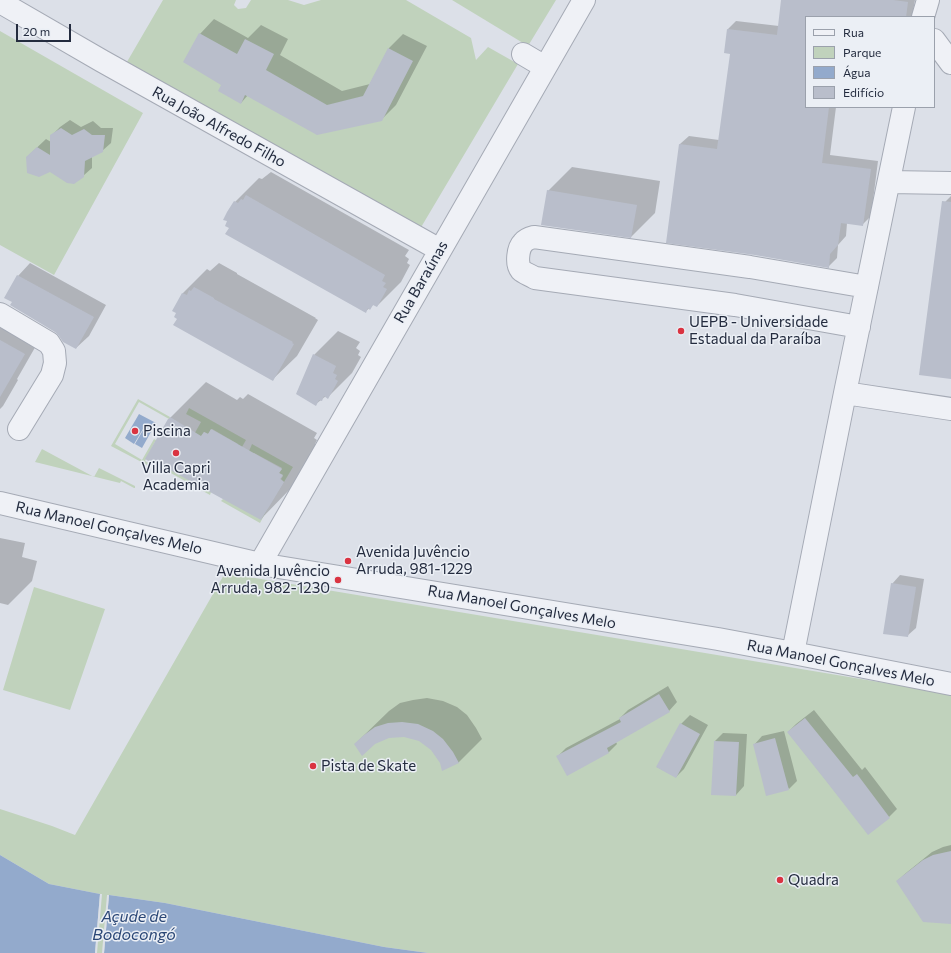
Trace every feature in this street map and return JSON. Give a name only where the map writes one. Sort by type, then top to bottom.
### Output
[{"type":"street","name":"Rua Baraúnas","points":[[260,564],[584,0]]},
{"type":"street","points":[[923,16],[928,0]]},
{"type":"street","name":"Rua João Alfredo Filho","points":[[0,2],[104,59],[440,250]]},
{"type":"street","points":[[935,41],[951,63]]},
{"type":"street","points":[[524,54],[546,67]]},
{"type":"street","points":[[793,653],[904,108]]},
{"type":"street","points":[[889,182],[951,183]]},
{"type":"street","points":[[859,327],[735,305],[535,278],[522,271],[518,265],[520,248],[528,238],[534,237],[750,267],[867,287]]},
{"type":"street","points":[[0,314],[49,342],[54,351],[55,363],[52,375],[19,429]]},
{"type":"street","points":[[845,393],[951,409]]},
{"type":"street","name":"Rua Manoel Gonçalves Melo","points":[[0,503],[260,564],[718,639],[951,684]]},
{"type":"green space","points":[[163,0],[236,0],[234,5],[238,9],[246,8],[251,0],[288,0],[304,5],[321,0],[406,0],[471,38],[476,60],[488,47],[518,64],[420,229],[124,67]]},
{"type":"green space","points":[[452,0],[556,0],[528,46]]},
{"type":"green space","points":[[0,31],[143,113],[54,275],[0,245]]},
{"type":"green space","points":[[138,399],[170,417],[169,419],[139,402],[115,444],[142,460],[154,439],[162,443],[155,442],[145,461],[150,464],[149,466],[111,446]]},
{"type":"green space","points":[[189,408],[246,440],[242,447],[235,450],[238,444],[212,429],[208,434],[204,432],[201,437],[211,492],[210,495],[169,472],[175,462],[178,463],[201,422],[186,414]]},
{"type":"green space","points":[[252,444],[293,467],[284,482],[281,479],[283,476],[279,473],[282,468],[254,453],[250,459],[249,451]]},
{"type":"green space","points":[[42,449],[93,476],[35,462]]},
{"type":"green space","points":[[99,468],[135,486],[135,488],[121,481],[120,483],[94,477]]},
{"type":"green space","points":[[223,499],[268,508],[260,523],[221,501]]},
{"type":"green space","points":[[225,573],[951,694],[951,953],[428,953],[384,947],[165,903],[109,895],[104,953],[95,953],[100,894],[49,884],[0,855],[0,809],[75,835]]},
{"type":"green space","points":[[34,587],[105,609],[70,710],[3,690]]},
{"type":"water","name":"Piscina","points":[[139,414],[156,423],[142,448],[135,444],[146,424],[134,444],[125,438]]},
{"type":"water","name":"Açude de Bodocongó","points":[[0,855],[49,884],[100,894],[95,953],[0,953]]},
{"type":"water","name":"Açude de Bodocongó","points":[[109,895],[165,903],[384,947],[428,953],[104,953]]},
{"type":"pier","points":[[100,894],[102,894],[97,953],[95,953]]},
{"type":"pier","points":[[107,895],[109,895],[104,953],[102,953]]},
{"type":"building","points":[[781,0],[893,0],[908,2],[906,16],[805,16],[805,108],[829,108],[822,163],[871,169],[863,226],[841,223],[838,245],[830,254],[829,268],[755,255],[666,243],[679,144],[717,149],[730,54],[724,53],[727,29],[777,35]]},
{"type":"building","points":[[199,33],[237,54],[245,39],[274,54],[266,70],[327,105],[363,96],[388,48],[413,61],[382,121],[317,135],[245,95],[241,104],[218,91],[221,85],[183,62]]},
{"type":"building","points":[[61,128],[72,135],[84,129],[92,135],[105,135],[103,152],[85,161],[84,177],[74,184],[67,183],[50,172],[39,177],[27,173],[26,157],[37,147],[50,155],[50,135]]},
{"type":"building","points":[[547,190],[637,205],[631,238],[541,225]]},
{"type":"building","points":[[246,195],[385,275],[382,281],[386,283],[383,287],[387,289],[377,307],[373,305],[370,310],[368,308],[366,313],[225,234],[229,228],[225,226],[227,221],[223,220],[227,212],[234,201],[238,203],[241,199],[243,200]]},
{"type":"building","points":[[942,201],[951,202],[951,379],[919,375]]},
{"type":"building","points":[[17,275],[94,317],[76,349],[63,342],[55,332],[10,305],[12,302],[4,298]]},
{"type":"building","points":[[194,287],[293,342],[292,343],[294,344],[273,381],[173,325],[177,319],[174,317],[176,313],[172,311],[182,293],[187,295],[189,290],[191,291]]},
{"type":"building","points":[[0,340],[25,354],[0,397]]},
{"type":"building","points":[[313,354],[336,366],[333,373],[337,375],[335,379],[338,381],[328,399],[324,396],[322,401],[319,400],[316,406],[296,394]]},
{"type":"building","points":[[170,417],[201,436],[204,432],[208,434],[211,429],[282,469],[279,473],[283,475],[280,479],[284,482],[261,520],[170,470],[169,472],[145,459]]},
{"type":"building","points":[[891,583],[916,587],[908,637],[883,634]]},
{"type":"building","points":[[659,694],[670,712],[607,748],[609,753],[567,776],[556,756],[621,722],[619,718]]},
{"type":"building","points":[[805,718],[853,777],[857,774],[890,818],[868,835],[787,732]]},
{"type":"building","points":[[402,722],[418,724],[433,731],[443,739],[459,763],[442,771],[440,763],[431,750],[419,741],[404,737],[389,738],[375,744],[362,756],[354,744],[375,727],[388,723]]},
{"type":"building","points":[[680,723],[700,734],[676,778],[656,767]]},
{"type":"building","points":[[775,738],[789,790],[766,796],[753,744]]},
{"type":"building","points":[[714,741],[739,742],[736,796],[711,795]]},
{"type":"building","points":[[951,851],[951,924],[923,922],[896,881],[923,860],[933,855]]},
{"type":"place","name":"UEPB - Universidade Estadual da Paraíba","points":[[681,331]]},
{"type":"place","name":"Piscina","points":[[135,431]]},
{"type":"place","name":"Villa Capri Academia","points":[[176,453]]},
{"type":"place","name":"Avenida Juvêncio Arruda, 981-1229","points":[[348,561]]},
{"type":"place","name":"Avenida Juvêncio Arruda, 982-1230","points":[[338,580]]},
{"type":"place","name":"Pista de Skate","points":[[313,766]]},
{"type":"place","name":"Quadra","points":[[780,880]]}]
